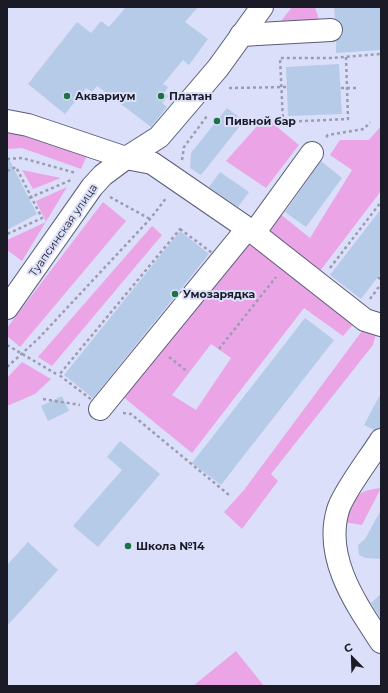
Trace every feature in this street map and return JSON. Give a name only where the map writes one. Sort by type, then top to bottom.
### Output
[{"type":"street","name":"Туапсинская улица","points":[[7,308],[92,187],[103,175],[159,137],[218,68],[262,7]]},
{"type":"street","points":[[241,35],[331,30]]},
{"type":"street","points":[[7,121],[28,125],[126,158],[152,163],[251,231],[365,320],[381,325]]},
{"type":"street","points":[[100,409],[251,231],[312,153]]},
{"type":"street","points":[[381,440],[339,508],[336,529],[336,549],[344,578],[355,602],[381,642]]},
{"type":"path","points":[[346,57],[348,118],[283,122],[280,58],[346,57],[381,54]]},
{"type":"path","points":[[231,82],[227,88],[287,87]]},
{"type":"path","points":[[341,88],[359,88]]},
{"type":"path","points":[[7,367],[38,339],[150,219],[178,181],[184,147],[210,112]]},
{"type":"path","points":[[328,135],[364,129],[370,122]]},
{"type":"path","points":[[7,159],[22,158],[83,175]]},
{"type":"path","points":[[7,171],[16,167],[42,218],[7,234]]},
{"type":"path","points":[[30,197],[75,178]]},
{"type":"path","points":[[330,269],[381,202]]},
{"type":"path","points":[[7,345],[58,375],[96,403],[215,255],[180,229],[58,375]]},
{"type":"path","points":[[219,349],[289,260]]},
{"type":"path","points":[[378,277],[381,280]]},
{"type":"path","points":[[368,300],[381,284]]},
{"type":"path","points":[[43,399],[131,414],[229,495]]},
{"type":"shaded area","points":[[292,7],[315,7],[320,23],[278,25]]},
{"type":"shaded area","points":[[265,117],[299,145],[266,188],[226,161]]},
{"type":"shaded area","points":[[381,126],[381,191],[320,271],[266,229],[279,213],[310,238],[352,170],[330,155],[340,140],[369,140]]},
{"type":"shaded area","points":[[7,130],[88,153],[81,169],[22,148],[7,149]]},
{"type":"shaded area","points":[[22,170],[61,178],[33,189]]},
{"type":"shaded area","points":[[67,187],[46,222],[36,201]]},
{"type":"shaded area","points":[[103,202],[126,221],[20,347],[7,336],[7,328]]},
{"type":"shaded area","points":[[46,222],[22,261],[7,250],[7,240]]},
{"type":"shaded area","points":[[152,226],[162,235],[52,366],[38,357]]},
{"type":"shaded area","points":[[249,238],[357,320],[343,336],[304,308],[192,453],[122,396]],"holes":[[[211,344],[231,358],[196,410],[172,395]]]},
{"type":"shaded area","points":[[365,327],[377,330],[373,345],[271,474],[278,481],[242,529],[224,512],[244,490]]},
{"type":"shaded area","points":[[22,362],[51,379],[35,394],[7,406],[7,378]]},
{"type":"shaded area","points":[[381,488],[362,525],[343,522],[353,502],[360,494],[372,489]]},
{"type":"shaded area","points":[[236,651],[264,686],[193,686]]},
{"type":"building","points":[[126,7],[198,7],[185,22],[208,39],[189,65],[183,60],[163,84],[168,87],[164,93],[168,96],[162,103],[167,107],[151,127],[97,86],[92,92],[86,88],[65,114],[28,84],[77,22],[91,33],[101,21],[109,27]]},
{"type":"building","points":[[334,7],[381,7],[381,50],[336,53],[336,41],[342,36],[343,30],[341,23],[335,18]]},
{"type":"building","points":[[339,64],[342,114],[288,116],[286,67]]},
{"type":"building","points":[[227,108],[244,121],[201,175],[190,168],[191,153]]},
{"type":"building","points":[[7,155],[37,214],[7,230]]},
{"type":"building","points":[[321,161],[342,178],[306,227],[285,212]]},
{"type":"building","points":[[220,172],[249,192],[238,207],[209,187]]},
{"type":"building","points":[[381,209],[381,273],[361,299],[330,275]]},
{"type":"building","points":[[180,231],[209,254],[93,398],[64,375]]},
{"type":"building","points":[[305,318],[334,340],[221,485],[192,463]]},
{"type":"building","points":[[381,393],[381,428],[374,430],[364,425]]},
{"type":"building","points":[[62,396],[69,411],[48,421],[41,406]]},
{"type":"building","points":[[120,441],[160,474],[98,547],[73,526],[122,470],[107,457]]},
{"type":"building","points":[[381,510],[381,559],[365,558],[359,555],[358,545],[365,539]]},
{"type":"building","points":[[28,542],[58,570],[7,626],[7,565]]},
{"type":"building","points":[[381,594],[381,619],[371,603]]},
{"type":"place","name":"Аквариум","points":[[67,96]]},
{"type":"place","name":"Платан","points":[[161,96]]},
{"type":"place","name":"Пивной бар","points":[[217,121]]},
{"type":"place","name":"Умозарядка","points":[[175,294]]},
{"type":"place","name":"Школа №14","points":[[128,546]]}]
